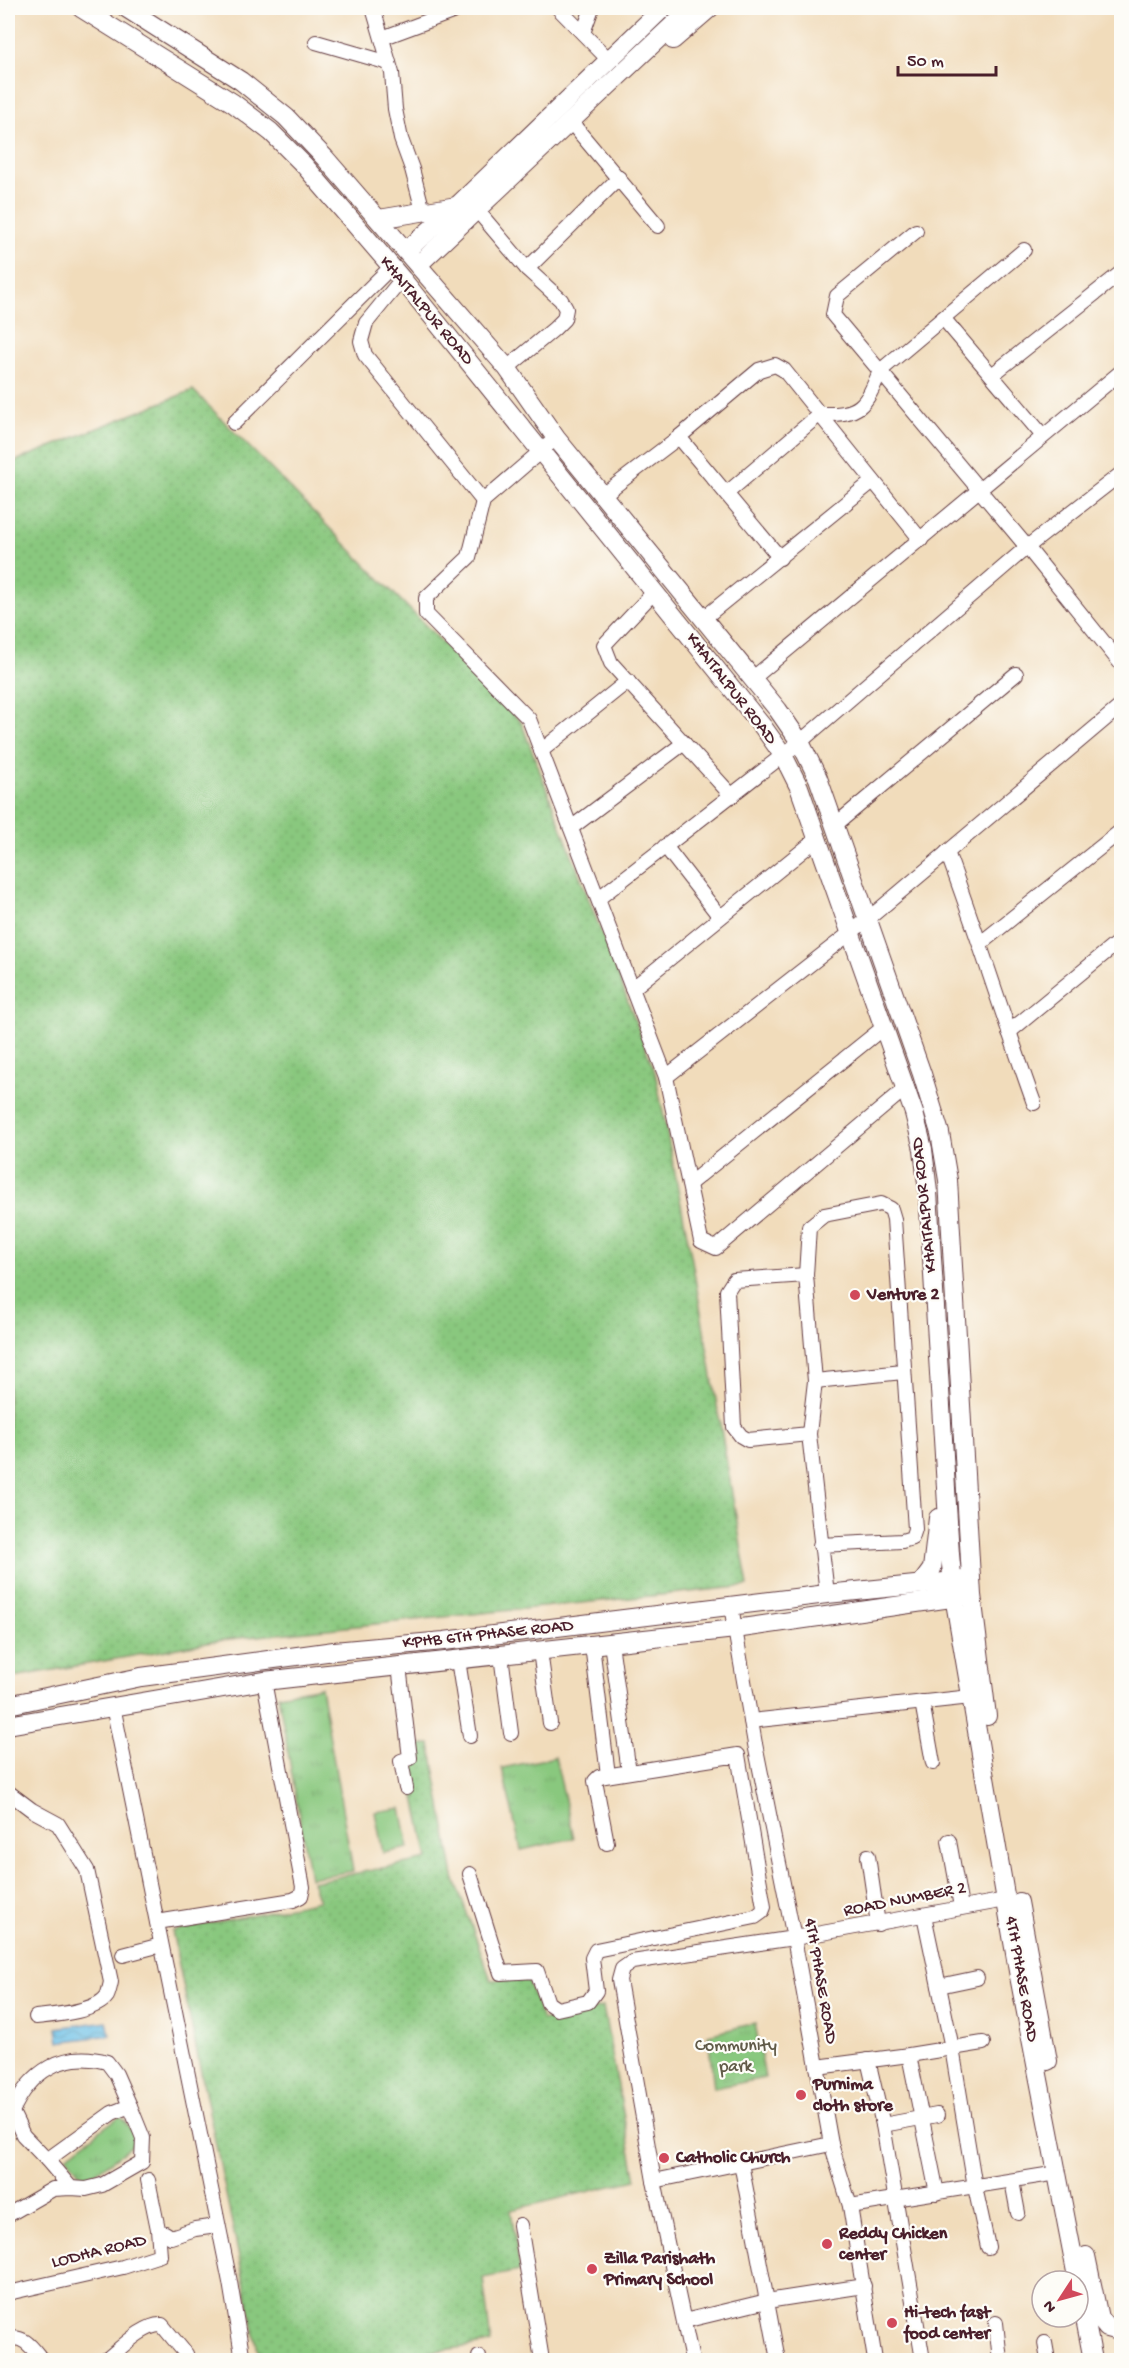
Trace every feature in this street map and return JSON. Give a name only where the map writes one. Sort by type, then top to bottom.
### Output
[{"type":"street","name":"KHAITALPUR ROAD","points":[[81,8],[233,103],[271,132],[304,165],[541,451],[783,755],[799,787],[906,1088],[923,1149],[928,1192],[946,1494],[963,1588]]},
{"type":"street","name":"KHAITALPUR ROAD","points":[[126,8],[241,81],[286,117],[379,219],[507,368],[556,438],[778,710],[800,742],[818,778],[922,1074],[940,1133],[947,1171],[963,1588]]},
{"type":"street","points":[[373,8],[389,63],[401,139],[423,211]]},
{"type":"street","points":[[382,38],[463,8]]},
{"type":"street","points":[[558,8],[609,60]]},
{"type":"street","points":[[583,33],[592,8]]},
{"type":"street","points":[[609,60],[635,22],[649,8]]},
{"type":"street","points":[[413,258],[457,206],[663,8]]},
{"type":"street","points":[[413,258],[476,208],[691,8]]},
{"type":"street","points":[[643,54],[675,39],[710,8]]},
{"type":"street","points":[[316,42],[389,63]]},
{"type":"street","points":[[570,121],[658,226]]},
{"type":"street","points":[[527,269],[619,178]]},
{"type":"street","points":[[379,219],[457,206]]},
{"type":"street","points":[[476,208],[527,269],[561,300],[566,309],[564,319],[555,329],[507,368]]},
{"type":"street","points":[[916,231],[837,296],[833,315],[1027,547],[1122,665]]},
{"type":"street","points":[[727,493],[820,414],[843,414],[858,408],[869,396],[880,371],[1024,250]]},
{"type":"street","points":[[992,375],[1122,272]]},
{"type":"street","points":[[234,423],[396,274]]},
{"type":"street","points":[[396,274],[366,323],[361,341],[365,355],[483,501]]},
{"type":"street","points":[[943,318],[1043,436]]},
{"type":"street","points":[[603,495],[679,437],[759,370],[776,365],[784,370],[921,540]]},
{"type":"street","points":[[752,679],[1122,371]]},
{"type":"street","points":[[679,437],[780,558]]},
{"type":"street","points":[[556,438],[483,501],[469,557],[426,598],[426,614],[529,719],[666,1077],[701,1241],[716,1248],[906,1088]]},
{"type":"street","points":[[599,898],[800,742],[1027,547],[1122,473]]},
{"type":"street","points":[[704,618],[873,482]]},
{"type":"street","points":[[654,592],[604,645],[611,663],[732,796]]},
{"type":"street","points":[[834,826],[1016,674]]},
{"type":"street","points":[[541,751],[628,681]]},
{"type":"street","points":[[666,1077],[868,919],[1122,705]]},
{"type":"street","points":[[571,828],[684,742]]},
{"type":"street","points":[[981,944],[1122,830]]},
{"type":"street","points":[[632,989],[817,839]]},
{"type":"street","points":[[665,846],[720,917]]},
{"type":"street","points":[[948,852],[1034,1103]]},
{"type":"street","points":[[1009,1032],[1122,939]]},
{"type":"street","points":[[689,1184],[884,1027]]},
{"type":"street","points":[[820,1545],[902,1541],[912,1538],[915,1529],[894,1219],[891,1209],[881,1204],[824,1215],[808,1227],[806,1275],[815,1381],[809,1434],[820,1545],[827,1594]]},
{"type":"street","points":[[806,1275],[734,1280],[727,1291],[734,1427],[741,1436],[748,1440],[809,1434]]},
{"type":"street","points":[[815,1381],[903,1372]]},
{"type":"street","points":[[921,1584],[932,1569],[939,1514],[946,1494]]},
{"type":"street","name":"KPHB 6TH PHASE ROAD","points":[[8,1705],[141,1677],[334,1651],[444,1641],[921,1584],[963,1588]]},
{"type":"street","name":"KPHB 6TH PHASE ROAD","points":[[8,1725],[264,1681],[735,1629],[963,1588]]},
{"type":"street","name":"4TH PHASE ROAD","points":[[963,1588],[971,1697],[1006,1900],[1093,2361]]},
{"type":"street","name":"4TH PHASE ROAD","points":[[963,1588],[1069,2170],[1099,2318],[1107,2328],[1120,2332]]},
{"type":"street","name":"4TH PHASE ROAD","points":[[731,1606],[831,2144],[850,2206],[864,2286],[873,2360]]},
{"type":"street","points":[[611,1643],[628,1772]]},
{"type":"street","points":[[592,1645],[609,1775]]},
{"type":"street","points":[[540,1651],[550,1723]]},
{"type":"street","points":[[501,1655],[511,1733]]},
{"type":"street","points":[[458,1660],[470,1736]]},
{"type":"street","points":[[399,1666],[410,1758],[401,1761],[405,1788]]},
{"type":"street","points":[[157,1922],[292,1900],[301,1896],[303,1887],[264,1681]]},
{"type":"street","points":[[751,1721],[971,1697]]},
{"type":"street","points":[[922,1702],[933,1762]]},
{"type":"street","points":[[113,1706],[230,2282],[243,2361]]},
{"type":"street","points":[[470,1874],[501,1973],[537,1971],[549,2003],[557,2009],[588,2002],[596,1991],[592,1959],[596,1950],[755,1917],[762,1912],[764,1907],[738,1755],[599,1777],[595,1781],[607,1843]]},
{"type":"street","points":[[8,1792],[32,1810],[58,1824],[87,1870],[111,1982],[108,1995],[101,2001],[73,2013],[36,2017]]},
{"type":"street","points":[[949,1841],[961,1907]]},
{"type":"street","points":[[868,1856],[878,1924]]},
{"type":"street","name":"ROAD NUMBER 2","points":[[654,2181],[619,1980],[622,1969],[632,1962],[794,1938],[1006,1900]]},
{"type":"street","points":[[924,1915],[952,2048],[975,2187],[988,2247]]},
{"type":"street","points":[[123,1955],[161,1945]]},
{"type":"street","points":[[939,1986],[977,1978]]},
{"type":"street","points":[[817,2067],[983,2043]]},
{"type":"street","points":[[909,2055],[937,2193]]},
{"type":"street","points":[[8,2215],[53,2189],[71,2187],[86,2189],[102,2185],[142,2162],[143,2138],[116,2074],[107,2062],[90,2057],[69,2058],[50,2067],[27,2085],[12,2112],[23,2135],[71,2187]]},
{"type":"street","points":[[868,2060],[883,2124],[922,2361]]},
{"type":"street","points":[[47,2160],[112,2113],[130,2106]]},
{"type":"street","points":[[883,2124],[937,2115]]},
{"type":"street","points":[[692,2361],[654,2181],[831,2144]]},
{"type":"street","points":[[741,2163],[778,2361]]},
{"type":"street","points":[[850,2206],[1058,2173]]},
{"type":"street","name":"LODHA ROAD","points":[[8,2293],[160,2256],[162,2234],[148,2180]]},
{"type":"street","points":[[1012,2181],[1018,2213]]},
{"type":"street","points":[[520,2225],[542,2361]]},
{"type":"street","points":[[162,2234],[171,2237],[195,2229],[217,2226]]},
{"type":"street","points":[[684,2321],[767,2301],[864,2286]]},
{"type":"street","points":[[996,2322],[1000,2361]]},
{"type":"street","points":[[106,2361],[146,2328],[155,2324],[162,2325],[186,2354],[188,2361]]},
{"type":"street","points":[[8,2339],[16,2337],[27,2342],[42,2361]]},
{"type":"street","points":[[1045,2343],[1048,2361]]},
{"type":"green space","points":[[193,390],[521,722],[655,1072],[692,1260],[748,1586],[229,1639],[8,1678],[8,464]]},
{"type":"green space","points":[[321,1687],[353,1871],[310,1878],[278,1695]]},
{"type":"green space","points":[[430,1744],[454,1877],[491,1980],[527,1978],[542,2020],[603,2007],[636,2180],[511,2210],[520,2271],[483,2278],[491,2343],[395,2357],[395,2360],[260,2360],[172,1931],[319,1901],[312,1882],[428,1859],[408,1764],[418,1761],[415,1745]]},
{"type":"green space","points":[[555,1757],[574,1838],[521,1850],[502,1768]]},
{"type":"green space","points":[[401,1808],[409,1848],[383,1853],[375,1812]]},
{"type":"green space","name":"Community park","points":[[755,2023],[765,2078],[714,2088],[708,2035]]},
{"type":"green space","points":[[120,2116],[139,2140],[85,2181],[66,2156]]},
{"type":"water","points":[[107,2021],[110,2035],[59,2042],[57,2028]]},
{"type":"place","name":"Venture 2","points":[[855,1295]]},
{"type":"place","name":"Purnima cloth store","points":[[801,2095]]},
{"type":"place","name":"Catholic Church","points":[[664,2158]]},
{"type":"place","name":"Reddy Chicken center","points":[[827,2244]]},
{"type":"place","name":"Zilla Parishath Primary School","points":[[592,2269]]},
{"type":"place","name":"Hi-tech fast food center","points":[[892,2323]]}]
